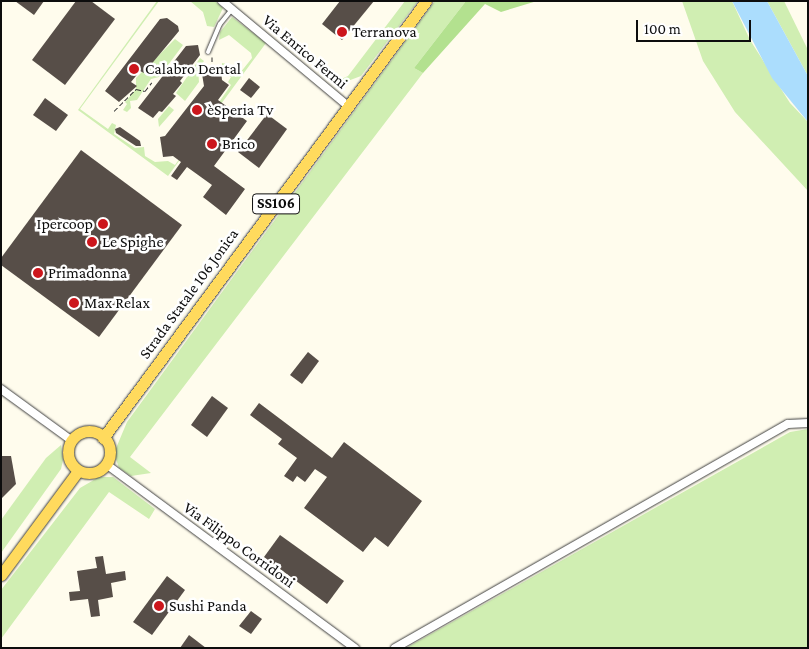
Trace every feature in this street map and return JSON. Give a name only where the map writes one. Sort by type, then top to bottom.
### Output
[{"type":"main road","name":"Strada Statale 106 Jonica","points":[[103,438],[426,1]]},
{"type":"main road","points":[[88,431],[103,438],[110,453],[106,464],[92,473],[78,470],[69,460],[71,440],[88,431]]},
{"type":"main road","points":[[1,575],[78,470]]},
{"type":"street","name":"Via Enrico Fermi","points":[[222,1],[348,106]]},
{"type":"street","points":[[1,389],[71,440]]},
{"type":"street","points":[[395,648],[788,424],[808,422]]},
{"type":"street","name":"Via Filippo Corridoni","points":[[106,464],[356,648]]},
{"type":"lane","points":[[208,52],[220,24],[232,9]]},
{"type":"path","points":[[211,59],[212,64]]},
{"type":"path","points":[[114,111],[136,89],[144,90],[152,82]]},
{"type":"green space","points":[[157,1],[159,1],[80,109],[108,129],[112,123],[116,125],[114,134],[135,148],[144,147],[145,156],[155,162],[168,161],[175,165],[231,85],[228,82],[231,77],[222,70],[222,63],[227,64],[224,68],[233,75],[237,71],[240,73],[252,58],[251,53],[229,35],[219,40],[220,32],[232,17],[266,43],[168,176],[78,110]]},
{"type":"green space","points":[[190,1],[215,1],[223,8],[214,27],[207,26],[203,12]]},
{"type":"green space","points":[[405,1],[418,1],[361,76],[345,82],[335,82],[348,76]]},
{"type":"green space","points":[[435,1],[466,1],[414,68],[423,73],[130,457],[151,473],[131,476],[119,468],[114,453],[127,422]]},
{"type":"green space","points":[[466,1],[537,1],[501,12],[485,4],[423,73],[414,68]]},
{"type":"green space","points":[[682,1],[732,1],[750,40],[790,103],[808,122],[808,191],[735,112],[703,61]]},
{"type":"green space","points":[[767,1],[784,1],[808,50],[808,76]]},
{"type":"green space","points":[[175,39],[183,45],[159,77],[151,79],[137,100],[130,101],[131,108],[127,112],[123,110],[127,104],[125,102],[136,89],[136,78]]},
{"type":"green space","points":[[200,58],[204,61],[198,69],[199,82],[185,101],[176,93]]},
{"type":"green space","points":[[169,106],[174,110],[159,127],[158,119]]},
{"type":"green space","points":[[808,429],[808,648],[406,648],[790,432]]},
{"type":"green space","points":[[61,445],[63,460],[61,469],[1,553],[1,520],[46,458]]},
{"type":"green space","points":[[99,477],[113,477],[155,509],[149,519],[109,492],[1,639],[1,590],[80,488]]},
{"type":"water","points":[[732,1],[767,1],[808,76],[808,122],[772,78]]},
{"type":"building","points":[[15,1],[44,1],[34,15]]},
{"type":"building","points":[[76,1],[91,1],[115,19],[65,85],[32,60]]},
{"type":"building","points":[[340,1],[374,1],[342,40],[322,24]]},
{"type":"building","points":[[167,18],[178,26],[179,31],[144,73],[140,71],[131,82],[137,86],[119,102],[105,91],[160,19]]},
{"type":"building","points":[[198,45],[200,55],[180,81],[182,83],[173,94],[176,96],[162,112],[159,111],[153,118],[138,108],[186,46]]},
{"type":"building","points":[[221,71],[222,80],[229,85],[218,100],[247,121],[214,166],[245,189],[226,215],[203,197],[212,185],[187,167],[177,180],[171,176],[181,162],[173,156],[163,157],[160,137],[165,136],[204,86],[202,74]]},
{"type":"building","points":[[249,78],[260,87],[251,98],[240,90]]},
{"type":"building","points":[[45,98],[68,115],[56,131],[33,115]]},
{"type":"building","points":[[267,114],[287,129],[259,168],[238,152]]},
{"type":"building","points":[[120,127],[140,141],[141,146],[136,146],[116,133],[115,129]]},
{"type":"building","name":"Le Spighe","points":[[81,150],[182,225],[99,337],[1,265],[1,258]]},
{"type":"building","points":[[308,352],[319,361],[302,384],[290,375]]},
{"type":"building","points":[[212,396],[228,408],[207,437],[191,425]]},
{"type":"building","points":[[259,403],[332,458],[344,442],[422,501],[388,547],[375,537],[363,552],[304,508],[327,477],[315,469],[305,482],[297,476],[293,482],[284,476],[297,458],[278,444],[282,439],[250,415]]},
{"type":"building","points":[[1,456],[11,456],[16,484],[1,499]]},
{"type":"building","points":[[280,535],[344,581],[327,604],[264,557]]},
{"type":"building","points":[[103,556],[106,574],[125,571],[126,580],[111,583],[113,597],[98,600],[100,616],[91,617],[88,599],[70,601],[69,592],[80,591],[77,571],[97,568],[95,557]]},
{"type":"building","name":"Sushi Panda","points":[[167,576],[185,590],[152,635],[133,622]]},
{"type":"building","points":[[251,611],[262,619],[251,634],[239,626]]},
{"type":"building","points":[[189,635],[206,648],[180,648]]},
{"type":"place","name":"Terranova","points":[[342,32]]},
{"type":"place","name":"Calabro Dental","points":[[134,69]]},
{"type":"place","name":"èSperia Tv","points":[[197,110]]},
{"type":"place","name":"Brico","points":[[212,144]]},
{"type":"place","name":"Ipercoop","points":[[103,224]]},
{"type":"place","name":"Le Spighe","points":[[92,242]]},
{"type":"place","name":"Primadonna","points":[[38,273]]},
{"type":"place","name":"Max Relax","points":[[74,303]]},
{"type":"place","name":"Sushi Panda","points":[[159,606]]}]
